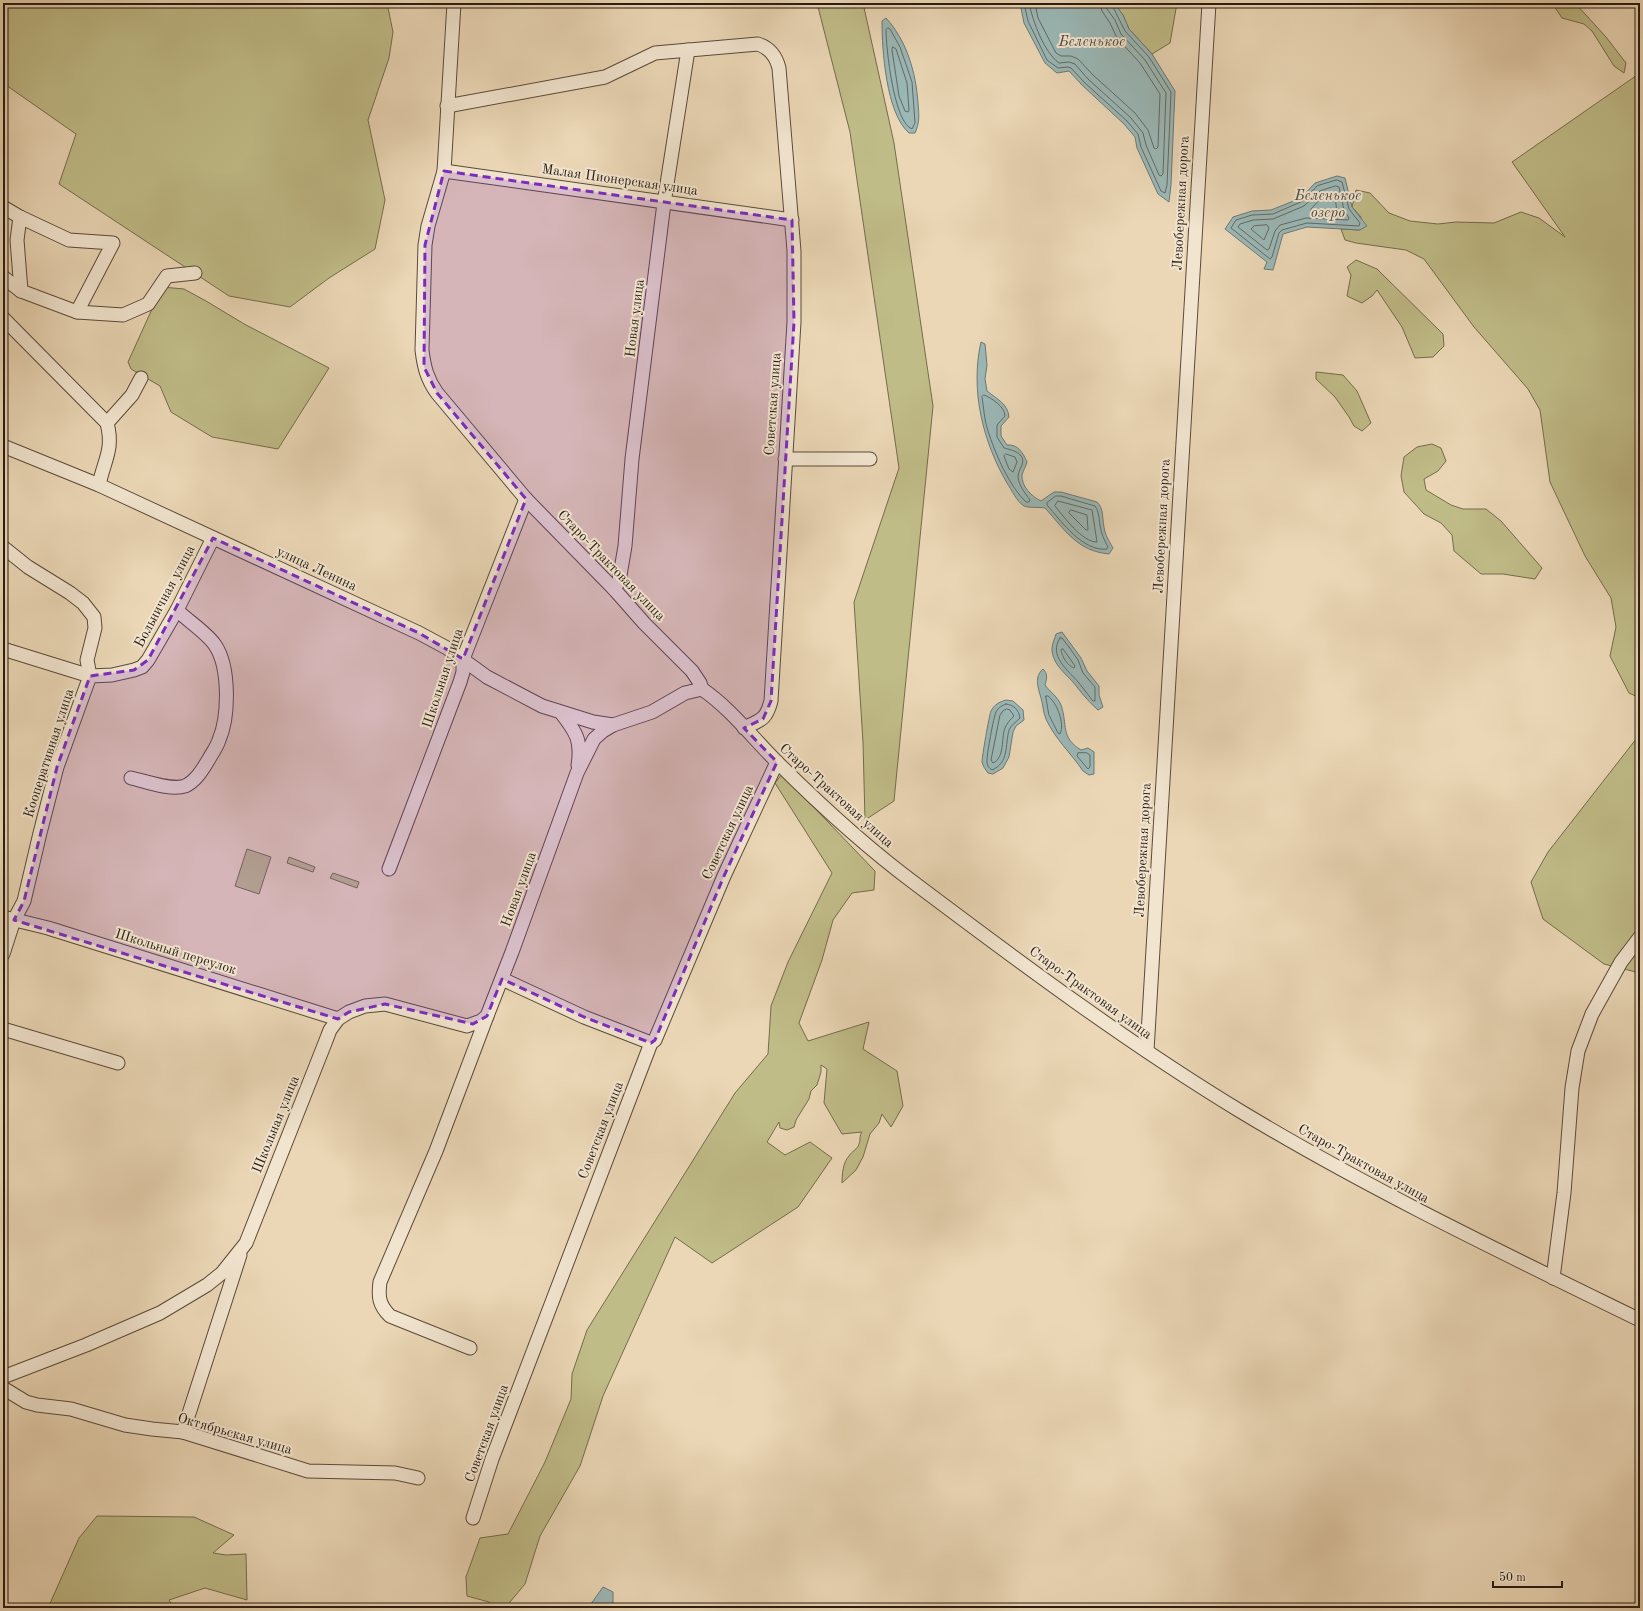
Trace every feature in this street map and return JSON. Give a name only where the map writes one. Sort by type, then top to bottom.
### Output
[{"type":"street","name":"Старо-Трактовая улица","points":[[454,3],[444,171],[428,226],[425,245],[422,350],[424,366],[428,380],[437,393],[526,499],[614,589],[644,623],[692,671],[702,689],[710,694],[777,762],[834,816],[887,862],[1084,1008],[1238,1110],[1295,1144],[1407,1205],[1640,1320]]},
{"type":"street","name":"Левобережная дорога","points":[[1147,1051],[1209,3]]},
{"type":"street","name":"Советская улица","points":[[688,50],[758,44],[765,46],[772,52],[777,60],[779,68],[792,220],[794,251],[794,322],[771,701],[769,710],[764,719],[744,728]]},
{"type":"street","points":[[447,106],[590,81],[620,71],[655,53],[688,50]]},
{"type":"street","name":"Новая улица","points":[[614,589],[619,581],[625,546],[632,460],[664,203],[688,50]]},
{"type":"street","name":"Малая Пионерская улица","points":[[444,171],[664,203],[702,206],[792,220]]},
{"type":"street","points":[[3,207],[20,217],[69,240],[113,243],[77,312]]},
{"type":"street","points":[[20,217],[17,240],[21,292]]},
{"type":"street","points":[[3,277],[21,292],[77,312],[123,315],[148,304],[167,276],[195,273]]},
{"type":"street","points":[[3,318],[107,423],[110,436],[110,447],[99,485]]},
{"type":"street","points":[[107,423],[132,395],[141,378]]},
{"type":"street","name":"улица Ленина","points":[[3,446],[99,485],[419,632],[463,659],[487,677],[542,706],[562,714],[593,722],[613,725]]},
{"type":"street","points":[[785,459],[870,459]]},
{"type":"street","name":"Школьная улица","points":[[389,869],[460,682],[463,672],[463,659],[526,499]]},
{"type":"street","name":"Больничная улица","points":[[3,650],[90,676],[112,675],[142,667],[148,660],[177,610],[213,538]]},
{"type":"street","points":[[3,547],[28,567],[70,593],[83,603],[94,616],[95,628],[87,660],[90,676]]},
{"type":"street","points":[[131,778],[159,785],[175,787],[184,786],[193,780],[203,770],[220,740],[226,712],[226,683],[222,660],[215,645],[177,610]]},
{"type":"street","name":"Кооперативная улица","points":[[3,954],[8,918],[24,901],[57,767],[90,676]]},
{"type":"street","name":"Новая улица","points":[[470,1348],[390,1316],[384,1309],[378,1296],[380,1282],[436,1151],[502,979],[577,773],[594,739],[602,731],[613,725],[652,712],[685,693],[702,689]]},
{"type":"street","points":[[562,714],[575,730],[579,743],[577,773]]},
{"type":"street","name":"Советская улица","points":[[473,1518],[492,1459],[651,1043],[655,1040],[724,876],[777,762]]},
{"type":"street","name":"Школьный переулок","points":[[8,918],[48,928],[338,1019]]},
{"type":"street","points":[[1554,1278],[1564,1193],[1572,1088],[1578,1051],[1592,1014],[1621,962],[1640,937]]},
{"type":"street","points":[[502,979],[584,1017],[651,1043]]},
{"type":"street","points":[[338,1019],[349,1012],[365,1006],[385,1004],[467,1026],[481,1021],[487,1016]]},
{"type":"street","name":"Школьная улица","points":[[244,1246],[330,1030],[338,1019]]},
{"type":"street","points":[[3,1029],[118,1063]]},
{"type":"street","points":[[3,1377],[86,1345],[160,1313],[206,1285],[222,1273],[244,1246]]},
{"type":"street","points":[[183,1432],[244,1246]]},
{"type":"street","name":"Октябрьская улица","points":[[3,1388],[26,1402],[37,1405],[71,1409],[132,1426],[183,1432],[308,1470],[395,1474],[418,1478]]},
{"type":"highlighted area","points":[[444,171],[792,220],[794,322],[771,701],[763,719],[744,728],[777,762],[724,876],[655,1040],[651,1043],[584,1017],[502,979],[487,1016],[473,1024],[385,1004],[349,1012],[338,1019],[14,920],[24,901],[57,767],[90,676],[134,670],[148,660],[213,538],[419,633],[463,659],[526,499],[437,393],[424,367],[425,245]]},
{"type":"shaded area","points":[[3,3],[387,3],[393,32],[389,58],[368,120],[385,200],[375,249],[329,278],[290,307],[229,296],[59,184],[76,134],[3,83]]},
{"type":"shaded area","points":[[817,3],[863,3],[894,143],[933,406],[894,801],[865,820],[863,742],[854,602],[899,468],[850,132]]},
{"type":"shaded area","points":[[1114,3],[1177,3],[1170,43],[1152,54],[1129,29],[1123,15]]},
{"type":"shaded area","points":[[1555,3],[1575,3],[1606,37],[1626,63],[1624,73],[1614,66],[1592,31],[1584,24],[1562,18],[1554,6]]},
{"type":"shaded area","points":[[1640,73],[1640,698],[1629,693],[1610,656],[1616,627],[1611,598],[1585,556],[1550,482],[1540,410],[1528,389],[1474,327],[1424,259],[1406,250],[1345,240],[1341,229],[1360,230],[1361,217],[1352,207],[1356,190],[1370,193],[1389,213],[1410,221],[1438,224],[1456,222],[1494,223],[1521,212],[1539,218],[1565,237],[1512,162]]},
{"type":"shaded area","points":[[1356,260],[1377,269],[1443,334],[1444,346],[1433,357],[1415,358],[1402,327],[1377,290],[1372,296],[1362,303],[1347,296],[1351,275],[1347,267]]},
{"type":"shaded area","points":[[162,287],[184,289],[246,325],[329,368],[278,449],[212,437],[171,412],[160,386],[131,369],[128,362]]},
{"type":"shaded area","points":[[1316,372],[1343,375],[1357,391],[1371,423],[1362,431],[1354,426],[1335,397],[1316,379]]},
{"type":"shaded area","points":[[1432,444],[1441,448],[1446,461],[1438,471],[1424,479],[1426,490],[1451,505],[1463,509],[1486,509],[1501,521],[1542,568],[1535,579],[1503,574],[1481,574],[1454,551],[1452,535],[1441,523],[1424,514],[1404,492],[1401,476],[1404,457],[1417,447]]},
{"type":"shaded area","points":[[1640,734],[1640,973],[1604,964],[1543,919],[1531,882],[1548,852]]},
{"type":"shaded area","points":[[782,774],[875,871],[874,890],[852,893],[833,920],[822,960],[799,1023],[808,1041],[869,1022],[863,1049],[897,1071],[903,1106],[891,1127],[882,1114],[879,1123],[870,1134],[863,1157],[856,1170],[842,1183],[845,1162],[858,1146],[862,1132],[842,1134],[824,1103],[827,1069],[821,1065],[821,1072],[817,1085],[811,1091],[809,1099],[796,1120],[794,1127],[787,1130],[780,1128],[779,1122],[767,1142],[785,1155],[810,1142],[832,1158],[798,1207],[712,1263],[675,1237],[603,1396],[580,1466],[540,1536],[525,1584],[505,1608],[497,1608],[489,1602],[467,1596],[466,1577],[480,1538],[508,1534],[545,1462],[571,1399],[572,1374],[587,1330],[735,1093],[768,1054],[771,1006],[788,962],[832,873],[775,783]]},
{"type":"shaded area","points":[[247,849],[271,857],[259,894],[235,886]]},
{"type":"shaded area","points":[[289,857],[315,867],[313,872],[287,863]]},
{"type":"shaded area","points":[[333,873],[359,882],[357,888],[330,878]]},
{"type":"shaded area","points":[[97,1516],[194,1517],[234,1535],[213,1553],[226,1555],[246,1554],[247,1600],[205,1588],[169,1600],[174,1608],[48,1608],[79,1538]]},
{"type":"water","name":"Беленькое","points":[[1020,3],[1114,3],[1123,15],[1129,29],[1152,54],[1175,91],[1169,202],[1158,194],[1137,148],[1135,137],[1124,124],[1069,71],[1057,73],[1045,63],[1024,23]]},
{"type":"water","points":[[886,18],[900,37],[913,69],[919,115],[915,133],[909,133],[901,124],[890,96],[884,64],[883,48],[882,21]]},
{"type":"water","name":"Беленькое озеро","points":[[1337,176],[1345,178],[1352,207],[1367,226],[1360,230],[1307,227],[1283,234],[1273,270],[1264,269],[1267,262],[1225,229],[1233,217],[1252,211],[1271,210],[1301,198],[1315,183]]},
{"type":"water","points":[[981,342],[985,344],[987,365],[985,379],[987,391],[1004,405],[1008,412],[1009,417],[1001,426],[1001,436],[1007,445],[1014,446],[1020,450],[1027,462],[1022,475],[1025,487],[1034,497],[1041,501],[1054,492],[1061,492],[1097,502],[1102,510],[1105,533],[1113,548],[1109,554],[1088,549],[1072,538],[1045,508],[1024,506],[1014,495],[991,450],[981,415],[977,379]]},
{"type":"water","points":[[1062,632],[1081,658],[1087,671],[1099,686],[1099,695],[1103,707],[1098,710],[1061,670],[1055,660],[1052,649],[1053,643],[1056,634]]},
{"type":"water","points":[[1043,669],[1047,676],[1045,685],[1058,699],[1061,705],[1067,735],[1070,740],[1081,750],[1088,748],[1094,752],[1094,774],[1089,775],[1083,771],[1058,739],[1046,719],[1038,686],[1038,675]]},
{"type":"water","points":[[1006,700],[1013,701],[1023,710],[1024,720],[1016,726],[1013,732],[1009,757],[1003,768],[993,774],[988,773],[982,762],[990,714],[995,705]]},
{"type":"water","points":[[603,1587],[613,1592],[613,1603],[609,1608],[588,1608]]}]
